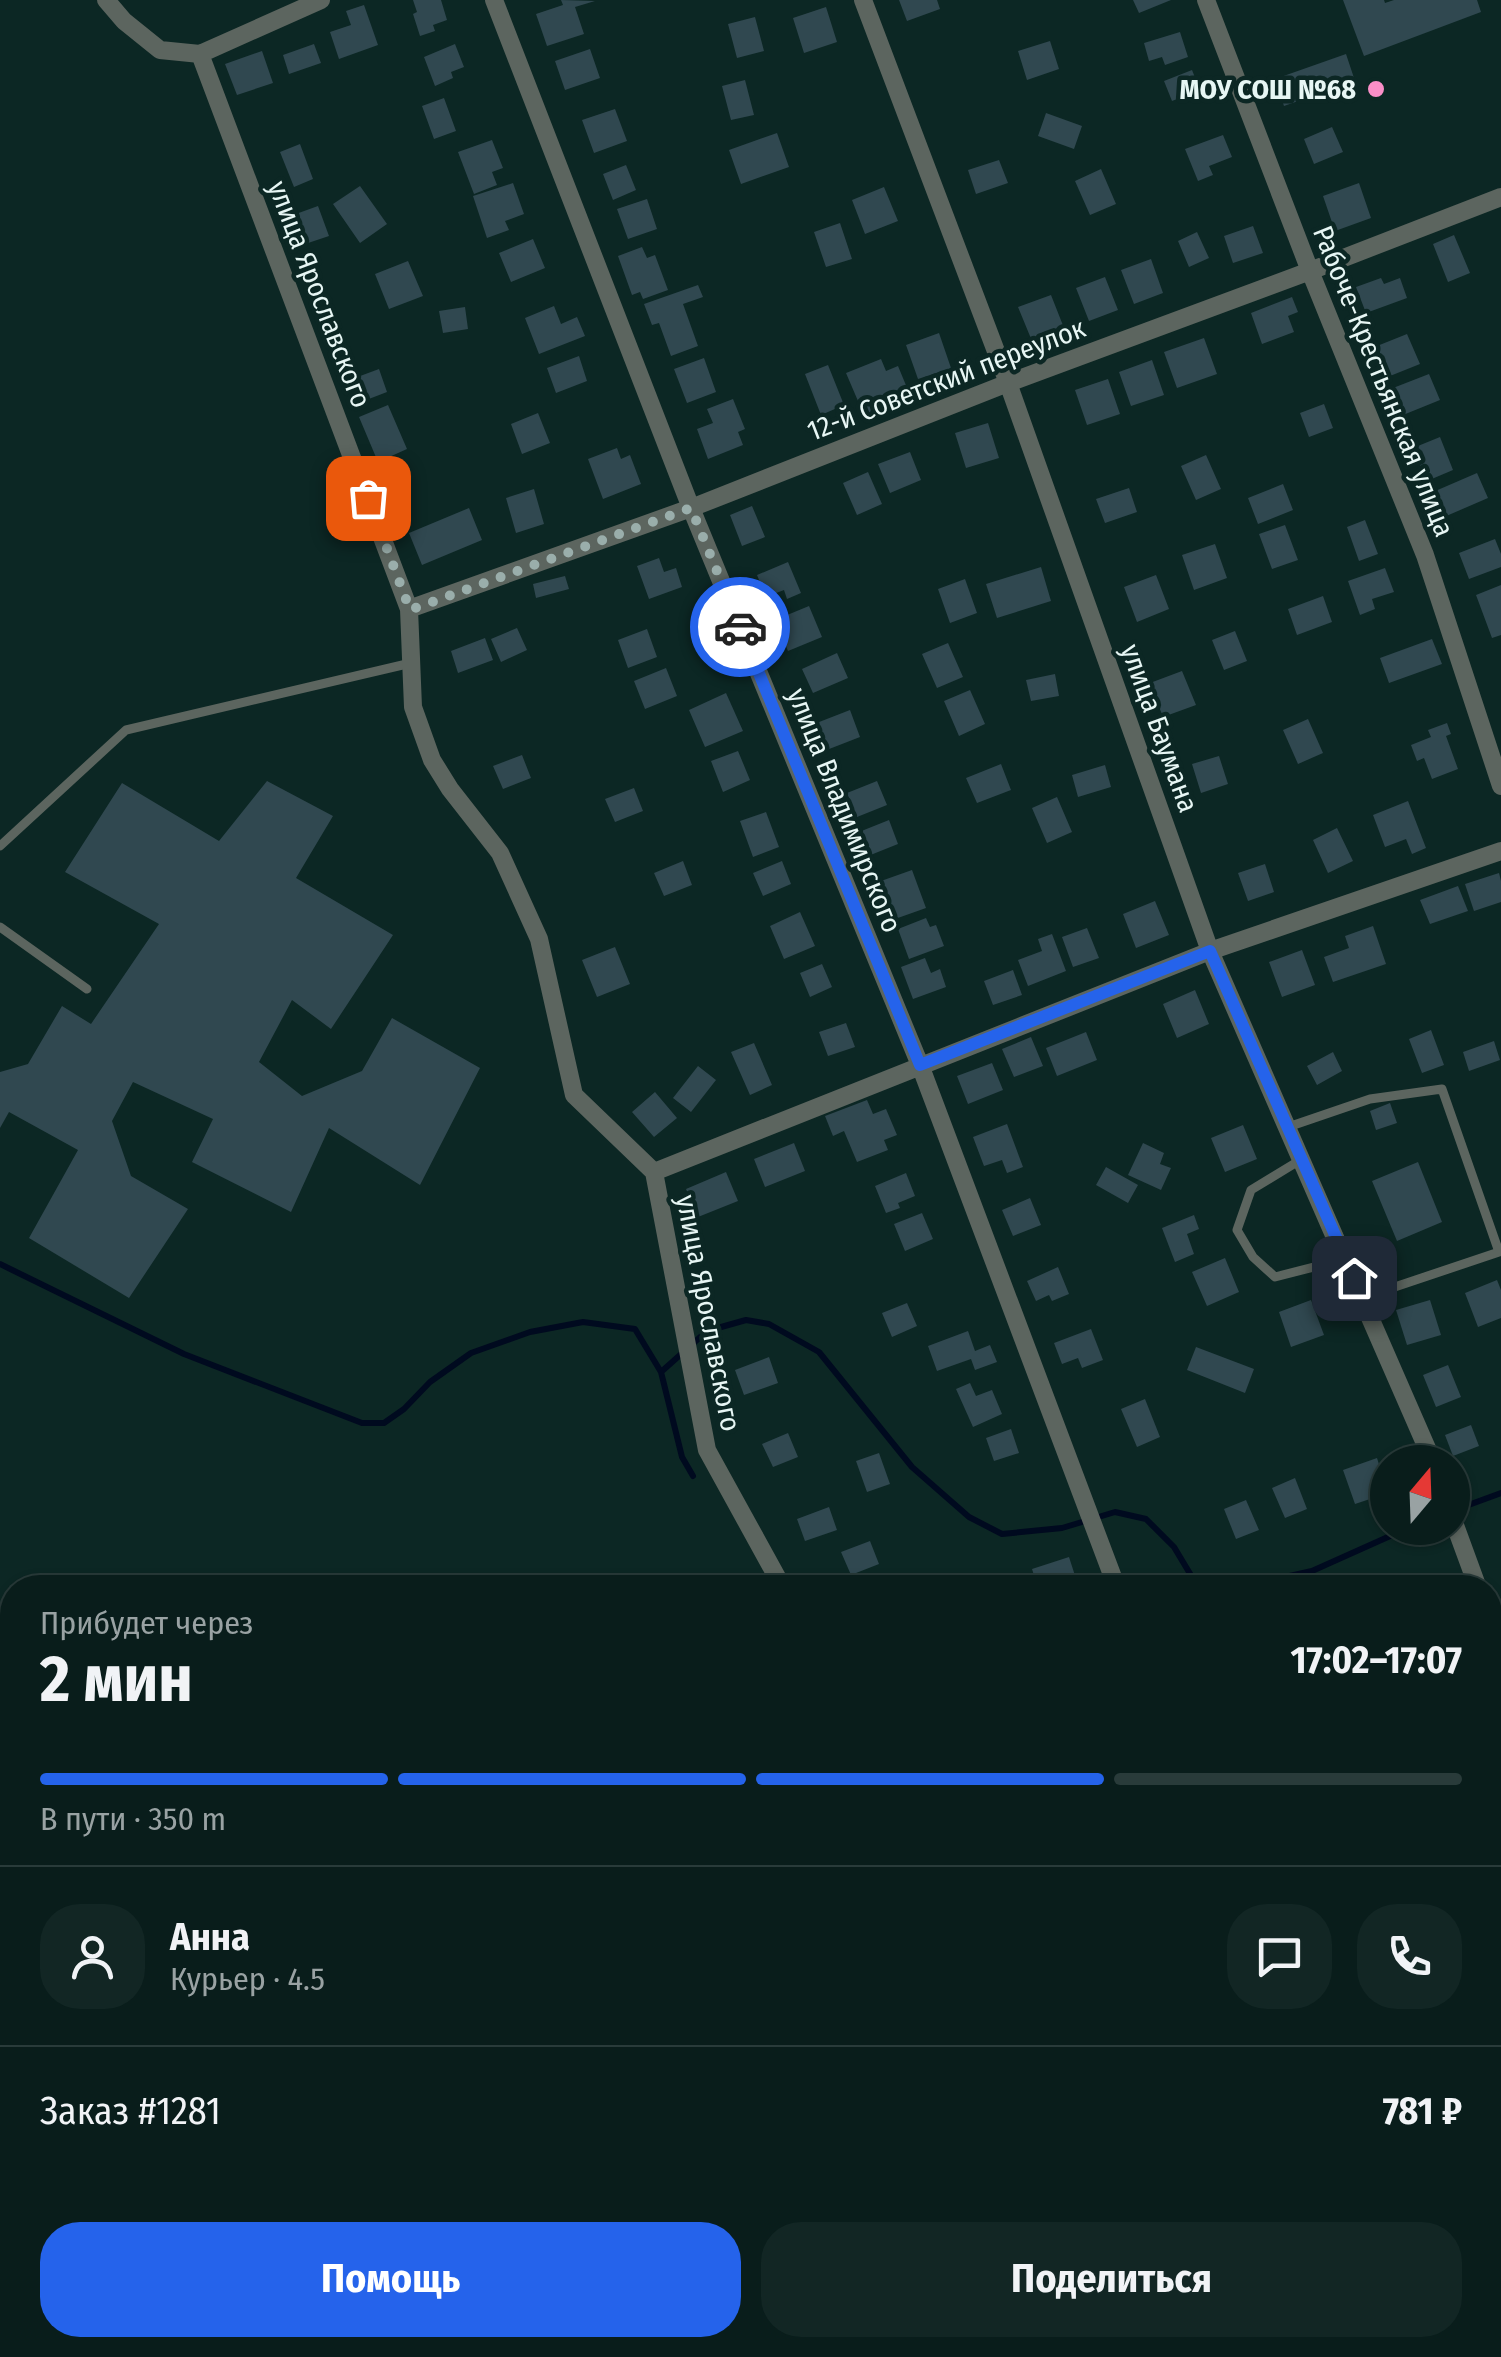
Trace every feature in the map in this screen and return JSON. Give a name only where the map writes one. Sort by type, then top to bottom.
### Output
[{"type":"street","points":[[106,0],[124,21],[160,50],[200,54],[322,0]]},
{"type":"street","name":"улица Владимирского","points":[[494,0],[691,508],[920,1065],[1112,1575]]},
{"type":"street","name":"улица Баумана","points":[[862,0],[1008,383],[1210,951],[1426,1445]]},
{"type":"street","name":"Рабоче-Крестьянская улица","points":[[1206,0],[1425,556],[1501,786]]},
{"type":"street","name":"улица Ярославского","points":[[200,54],[410,610],[413,707],[432,760],[500,853],[538,938],[574,1095],[654,1172],[707,1450],[776,1575]]},
{"type":"street","name":"12-й Советский переулок","points":[[410,610],[691,508],[1008,383],[1501,197]]},
{"type":"street","points":[[654,1172],[1210,951],[1501,852]]},
{"type":"street","points":[[1462,1545],[1473,1575]]},
{"type":"lane","points":[[0,846],[126,730],[411,663]]},
{"type":"lane","points":[[0,927],[87,989]]},
{"type":"lane","points":[[1288,1128],[1370,1100],[1442,1088],[1499,1252],[1362,1298]]},
{"type":"lane","points":[[1302,1159],[1251,1190],[1237,1230],[1253,1257],[1274,1277],[1345,1259]]},
{"type":"building","points":[[413,0],[441,0],[447,20],[433,25],[435,31],[420,36]]},
{"type":"building","points":[[561,0],[595,1],[575,7],[584,34],[547,46],[536,14],[563,5]]},
{"type":"building","points":[[899,0],[937,0],[940,9],[907,21]]},
{"type":"building","points":[[1133,0],[1171,0],[1139,13]]},
{"type":"building","points":[[1343,0],[1477,0],[1481,12],[1364,56]]},
{"type":"building","points":[[364,5],[378,45],[339,59],[330,32],[351,25],[346,11]]},
{"type":"building","points":[[826,7],[837,42],[804,53],[793,18]]},
{"type":"building","points":[[755,17],[764,51],[737,58],[728,24]]},
{"type":"building","points":[[1180,32],[1188,57],[1165,65],[1162,57],[1149,61],[1144,43]]},
{"type":"building","points":[[1050,41],[1059,69],[1027,80],[1018,51]]},
{"type":"building","points":[[314,44],[321,63],[289,74],[283,55]]},
{"type":"building","points":[[455,44],[464,67],[451,72],[453,78],[435,86],[424,57]]},
{"type":"building","points":[[590,49],[600,78],[565,90],[555,61]]},
{"type":"building","points":[[262,51],[273,83],[237,95],[225,64]]},
{"type":"building","points":[[1346,54],[1355,81],[1284,106],[1275,79]]},
{"type":"building","points":[[1192,70],[1200,90],[1172,101],[1164,81]]},
{"type":"building","points":[[745,80],[754,115],[731,120],[722,86]]},
{"type":"building","points":[[444,98],[456,131],[434,139],[422,106]]},
{"type":"building","points":[[615,109],[627,141],[594,153],[582,120]]},
{"type":"building","points":[[1046,113],[1082,126],[1074,149],[1038,136]]},
{"type":"building","points":[[1332,127],[1343,152],[1314,164],[1304,139]]},
{"type":"building","points":[[777,133],[789,167],[741,184],[729,150]]},
{"type":"building","points":[[1223,135],[1232,157],[1209,166],[1213,175],[1198,181],[1185,149]]},
{"type":"building","points":[[492,140],[503,168],[492,172],[497,185],[474,194],[458,152]]},
{"type":"building","points":[[300,144],[313,179],[294,187],[280,152]]},
{"type":"building","points":[[999,160],[1008,183],[976,194],[968,170]]},
{"type":"building","points":[[626,165],[636,190],[613,200],[603,174]]},
{"type":"building","points":[[1101,169],[1116,204],[1090,215],[1075,181]]},
{"type":"building","points":[[513,183],[524,214],[505,221],[509,230],[487,238],[473,196]]},
{"type":"building","points":[[1359,183],[1371,218],[1335,231],[1323,196]]},
{"type":"building","points":[[360,186],[387,224],[360,243],[333,204]]},
{"type":"building","points":[[884,187],[898,221],[865,234],[852,200]]},
{"type":"building","points":[[647,199],[657,229],[628,239],[617,209]]},
{"type":"building","points":[[318,206],[329,236],[293,248],[282,219]]},
{"type":"building","points":[[840,223],[852,259],[826,267],[814,232]]},
{"type":"building","points":[[1253,226],[1263,253],[1233,263],[1224,236]]},
{"type":"building","points":[[1197,232],[1209,258],[1189,267],[1178,241]]},
{"type":"building","points":[[1454,235],[1470,273],[1448,282],[1433,244]]},
{"type":"building","points":[[533,239],[545,268],[511,282],[499,253]]},
{"type":"building","points":[[642,247],[647,258],[655,255],[668,290],[643,299],[640,292],[632,295],[618,256]]},
{"type":"building","points":[[1151,259],[1163,293],[1134,304],[1121,270]]},
{"type":"building","points":[[408,261],[423,296],[389,309],[375,274]]},
{"type":"building","points":[[1105,277],[1118,310],[1089,321],[1076,288]]},
{"type":"building","points":[[1381,278],[1384,284],[1400,278],[1407,298],[1366,313],[1356,287]]},
{"type":"building","points":[[698,285],[703,297],[683,304],[698,346],[671,356],[659,323],[652,325],[644,304]]},
{"type":"building","points":[[1051,295],[1064,328],[1032,341],[1018,307]]},
{"type":"building","points":[[1292,297],[1298,312],[1288,316],[1294,332],[1262,344],[1251,313]]},
{"type":"building","points":[[554,306],[561,324],[577,317],[585,336],[539,354],[525,318]]},
{"type":"building","points":[[465,307],[468,329],[443,333],[439,311]]},
{"type":"building","points":[[939,333],[951,368],[918,379],[906,345]]},
{"type":"building","points":[[1407,334],[1420,364],[1390,376],[1377,346]]},
{"type":"building","points":[[1204,338],[1217,374],[1177,388],[1164,352]]},
{"type":"building","points":[[579,356],[587,381],[556,393],[547,368]]},
{"type":"building","points":[[704,358],[716,392],[687,403],[674,369]]},
{"type":"building","points":[[881,359],[886,371],[898,366],[910,395],[864,415],[846,373]]},
{"type":"building","points":[[1152,360],[1164,395],[1131,406],[1119,372]]},
{"type":"building","points":[[828,365],[844,405],[821,415],[805,374]]},
{"type":"building","points":[[379,369],[387,392],[361,402],[352,379]]},
{"type":"building","points":[[1429,374],[1440,400],[1403,415],[1393,388]]},
{"type":"building","points":[[1108,379],[1120,414],[1087,425],[1075,390]]},
{"type":"building","points":[[733,399],[745,429],[738,432],[743,445],[708,459],[697,429],[713,423],[707,409]]},
{"type":"building","points":[[1324,404],[1333,428],[1309,437],[1300,413]]},
{"type":"building","points":[[388,405],[407,449],[378,462],[359,417]]},
{"type":"building","points":[[538,413],[550,443],[522,454],[511,424]]},
{"type":"building","points":[[988,423],[999,458],[966,468],[955,433]]},
{"type":"building","points":[[1440,437],[1453,470],[1427,481],[1413,448]]},
{"type":"building","points":[[617,448],[621,459],[630,455],[641,484],[603,499],[588,459]]},
{"type":"building","points":[[910,452],[921,480],[890,493],[878,464]]},
{"type":"building","points":[[1206,455],[1221,489],[1196,500],[1181,466]]},
{"type":"building","points":[[868,472],[882,504],[857,515],[843,483]]},
{"type":"building","points":[[1477,473],[1488,498],[1444,517],[1433,492]]},
{"type":"building","points":[[1283,484],[1293,510],[1258,524],[1248,498]]},
{"type":"building","points":[[1129,488],[1137,512],[1105,523],[1096,499]]},
{"type":"building","points":[[534,489],[544,524],[516,533],[506,498]]},
{"type":"building","points":[[752,506],[765,537],[742,546],[730,515]]},
{"type":"building","points":[[469,508],[482,540],[422,565],[409,533]]},
{"type":"building","points":[[1365,520],[1378,554],[1359,561],[1347,527]]},
{"type":"building","points":[[1285,525],[1298,560],[1272,569],[1259,534]]},
{"type":"building","points":[[1495,539],[1501,567],[1469,579],[1459,553]]},
{"type":"building","points":[[1215,544],[1227,578],[1194,590],[1182,555]]},
{"type":"building","points":[[659,558],[664,572],[676,568],[682,587],[649,599],[637,566]]},
{"type":"building","points":[[788,562],[801,593],[787,599],[784,590],[766,597],[757,575]]},
{"type":"building","points":[[1041,567],[1051,601],[997,618],[986,584]]},
{"type":"building","points":[[1385,568],[1394,592],[1372,599],[1375,609],[1360,615],[1348,581]]},
{"type":"building","points":[[1156,575],[1169,609],[1137,622],[1124,587]]},
{"type":"building","points":[[565,576],[569,589],[536,598],[533,584]]},
{"type":"building","points":[[965,579],[977,613],[950,623],[938,589]]},
{"type":"building","points":[[1501,585],[1501,635],[1492,638],[1476,595]]},
{"type":"building","points":[[1323,596],[1332,622],[1297,635],[1288,609]]},
{"type":"building","points":[[809,606],[822,637],[788,651],[775,620]]},
{"type":"building","points":[[517,628],[527,650],[501,662],[491,639]]},
{"type":"building","points":[[647,629],[657,657],[628,668],[618,640]]},
{"type":"building","points":[[1235,631],[1247,661],[1224,670],[1212,640]]},
{"type":"building","points":[[485,638],[493,660],[458,673],[451,651]]},
{"type":"building","points":[[1432,639],[1442,664],[1389,683],[1380,658]]},
{"type":"building","points":[[948,643],[963,677],[937,688],[922,654]]},
{"type":"building","points":[[837,653],[848,678],[813,693],[802,669]]},
{"type":"building","points":[[666,668],[677,696],[645,709],[634,681]]},
{"type":"building","points":[[1182,671],[1196,705],[1163,717],[1150,683]]},
{"type":"building","points":[[1055,674],[1059,696],[1031,701],[1026,680]]},
{"type":"building","points":[[970,690],[985,724],[959,736],[944,701]]},
{"type":"building","points":[[726,693],[743,731],[705,747],[689,710]]},
{"type":"building","points":[[850,710],[860,737],[824,751],[814,724]]},
{"type":"building","points":[[1308,719],[1323,753],[1298,764],[1283,730]]},
{"type":"building","points":[[1447,723],[1451,734],[1446,736],[1458,769],[1432,779],[1424,758],[1417,761],[1411,745],[1431,737],[1428,730]]},
{"type":"building","points":[[738,751],[750,780],[723,792],[711,761]]},
{"type":"building","points":[[522,755],[531,778],[503,789],[493,766]]},
{"type":"building","points":[[1219,756],[1228,784],[1201,793],[1192,764]]},
{"type":"building","points":[[1001,764],[1011,790],[977,803],[966,778]]},
{"type":"building","points":[[1105,765],[1111,787],[1078,797],[1072,775]]},
{"type":"building","points":[[267,781],[333,816],[296,878],[393,935],[331,1029],[292,1000],[259,1062],[302,1096],[362,1071],[392,1018],[480,1068],[420,1185],[329,1128],[291,1212],[192,1162],[213,1119],[133,1082],[112,1121],[131,1176],[188,1209],[129,1298],[29,1238],[78,1150],[9,1112],[0,1128],[0,1072],[28,1064],[62,1006],[91,1024],[159,924],[65,872],[122,783],[219,841]]},
{"type":"building","points":[[877,781],[887,805],[857,817],[847,793]]},
{"type":"building","points":[[634,788],[643,811],[615,822],[605,799]]},
{"type":"building","points":[[1057,797],[1072,832],[1047,843],[1032,808]]},
{"type":"building","points":[[1408,801],[1426,848],[1412,854],[1406,839],[1385,847],[1373,815]]},
{"type":"building","points":[[766,812],[779,847],[753,857],[740,821]]},
{"type":"building","points":[[889,820],[898,844],[868,856],[859,832]]},
{"type":"building","points":[[1337,828],[1353,861],[1328,873],[1313,840]]},
{"type":"building","points":[[683,861],[692,885],[664,896],[654,873]]},
{"type":"building","points":[[782,861],[791,884],[763,896],[753,873]]},
{"type":"building","points":[[1265,864],[1274,892],[1248,901],[1238,873]]},
{"type":"building","points":[[912,870],[926,908],[895,919],[881,881]]},
{"type":"building","points":[[1499,873],[1501,902],[1474,911],[1465,884]]},
{"type":"building","points":[[1458,886],[1468,911],[1430,924],[1420,900]]},
{"type":"building","points":[[1155,901],[1169,935],[1136,948],[1123,914]]},
{"type":"building","points":[[800,912],[815,946],[784,959],[770,926]]},
{"type":"building","points":[[926,918],[930,927],[936,925],[944,946],[909,959],[898,929]]},
{"type":"building","points":[[1373,926],[1386,964],[1333,982],[1324,957],[1349,948],[1345,936]]},
{"type":"building","points":[[1087,928],[1099,958],[1073,967],[1062,937]]},
{"type":"building","points":[[1052,934],[1066,971],[1028,986],[1018,960],[1042,951],[1038,939]]},
{"type":"building","points":[[615,947],[630,984],[597,997],[582,960]]},
{"type":"building","points":[[1302,950],[1315,985],[1282,997],[1269,962]]},
{"type":"building","points":[[925,958],[931,973],[940,969],[946,987],[913,999],[901,967]]},
{"type":"building","points":[[822,964],[832,987],[810,997],[800,973]]},
{"type":"building","points":[[1013,970],[1022,995],[993,1005],[984,981]]},
{"type":"building","points":[[1195,990],[1209,1024],[1177,1038],[1163,1004]]},
{"type":"building","points":[[846,1023],[855,1047],[828,1056],[819,1032]]},
{"type":"building","points":[[1431,1030],[1444,1065],[1422,1073],[1409,1039]]},
{"type":"building","points":[[1086,1032],[1097,1060],[1057,1076],[1046,1048]]},
{"type":"building","points":[[1031,1037],[1043,1066],[1014,1077],[1002,1049]]},
{"type":"building","points":[[1494,1041],[1500,1060],[1469,1071],[1463,1052]]},
{"type":"building","points":[[754,1043],[772,1085],[750,1095],[731,1052]]},
{"type":"building","points":[[1333,1052],[1342,1071],[1317,1085],[1307,1066]]},
{"type":"building","points":[[992,1063],[1003,1090],[968,1104],[957,1076]]},
{"type":"building","points":[[698,1066],[716,1080],[691,1112],[673,1098]]},
{"type":"building","points":[[655,1092],[677,1118],[654,1137],[632,1112]]},
{"type":"building","points":[[867,1100],[873,1114],[886,1109],[897,1135],[884,1140],[888,1150],[857,1162],[844,1131],[833,1136],[825,1116]]},
{"type":"building","points":[[1390,1103],[1397,1123],[1376,1130],[1370,1111]]},
{"type":"building","points":[[1007,1124],[1023,1167],[1007,1173],[1002,1160],[984,1166],[973,1137]]},
{"type":"building","points":[[1243,1125],[1257,1159],[1225,1172],[1211,1138]]},
{"type":"building","points":[[794,1143],[805,1171],[765,1187],[754,1159]]},
{"type":"building","points":[[1143,1143],[1164,1153],[1160,1164],[1171,1168],[1161,1190],[1128,1175]]},
{"type":"building","points":[[1418,1162],[1442,1222],[1397,1241],[1372,1181]]},
{"type":"building","points":[[1106,1167],[1138,1185],[1128,1203],[1096,1185]]},
{"type":"building","points":[[726,1172],[738,1201],[698,1217],[686,1189]]},
{"type":"building","points":[[906,1173],[915,1196],[886,1213],[875,1186]]},
{"type":"building","points":[[1030,1198],[1041,1225],[1013,1236],[1002,1210]]},
{"type":"building","points":[[922,1213],[933,1239],[905,1251],[894,1224]]},
{"type":"building","points":[[1194,1215],[1199,1229],[1187,1234],[1194,1254],[1175,1262],[1162,1228]]},
{"type":"building","points":[[1225,1258],[1239,1292],[1207,1306],[1192,1272]]},
{"type":"building","points":[[1058,1267],[1069,1294],[1052,1301],[1049,1295],[1036,1301],[1027,1281]]},
{"type":"building","points":[[1497,1280],[1501,1318],[1478,1327],[1465,1293]]},
{"type":"building","points":[[1311,1300],[1324,1335],[1291,1347],[1279,1312]]},
{"type":"building","points":[[1430,1300],[1441,1335],[1407,1345],[1396,1310]]},
{"type":"building","points":[[907,1303],[917,1326],[892,1337],[882,1313]]},
{"type":"building","points":[[1091,1329],[1103,1360],[1082,1368],[1078,1358],[1062,1364],[1054,1343]]},
{"type":"building","points":[[968,1331],[975,1351],[990,1345],[997,1362],[975,1370],[971,1359],[937,1371],[928,1346]]},
{"type":"building","points":[[1196,1347],[1254,1369],[1245,1393],[1187,1370]]},
{"type":"building","points":[[769,1357],[778,1383],[744,1395],[735,1370]]},
{"type":"building","points":[[1448,1365],[1461,1397],[1436,1407],[1423,1375]]},
{"type":"building","points":[[970,1383],[976,1396],[992,1390],[1002,1414],[973,1427],[956,1389]]},
{"type":"building","points":[[1145,1399],[1160,1437],[1137,1447],[1121,1409]]},
{"type":"building","points":[[1471,1425],[1479,1446],[1470,1449],[1470,1445],[1449,1445],[1445,1435]]},
{"type":"building","points":[[1011,1429],[1019,1453],[994,1461],[986,1438]]},
{"type":"building","points":[[788,1433],[798,1457],[773,1467],[762,1444]]},
{"type":"building","points":[[879,1453],[890,1484],[867,1492],[856,1461]]},
{"type":"building","points":[[1370,1460],[1370,1499],[1355,1504],[1343,1470]]},
{"type":"building","points":[[1295,1478],[1307,1509],[1285,1518],[1272,1488]]},
{"type":"building","points":[[1246,1500],[1259,1530],[1236,1539],[1224,1509]]},
{"type":"building","points":[[829,1507],[837,1530],[805,1541],[797,1519]]},
{"type":"building","points":[[870,1541],[879,1564],[851,1575],[841,1552]]},
{"type":"building","points":[[1069,1557],[1075,1575],[1034,1575],[1032,1569]]},
{"type":"waterway","points":[[0,1264],[184,1354],[362,1423],[384,1423],[430,1382],[471,1353],[530,1332],[583,1322],[635,1329],[661,1372],[682,1457],[693,1476]]},
{"type":"waterway","points":[[661,1372],[707,1331],[746,1320],[769,1324],[819,1352],[912,1467],[969,1517],[1002,1534],[1062,1528],[1115,1512],[1146,1519],[1174,1547],[1191,1575]]},
{"type":"waterway","points":[[1470,1504],[1501,1493]]},
{"type":"waterway","points":[[1294,1575],[1370,1545]]},
{"type":"way so far","points":[[368,498],[410,610],[691,508],[740,627]]},
{"type":"place","name":"МОУ СОШ №68","points":[[1376,89]]},
{"type":"route","points":[[740,627],[920,1065],[1210,951],[1354,1278]]}]
